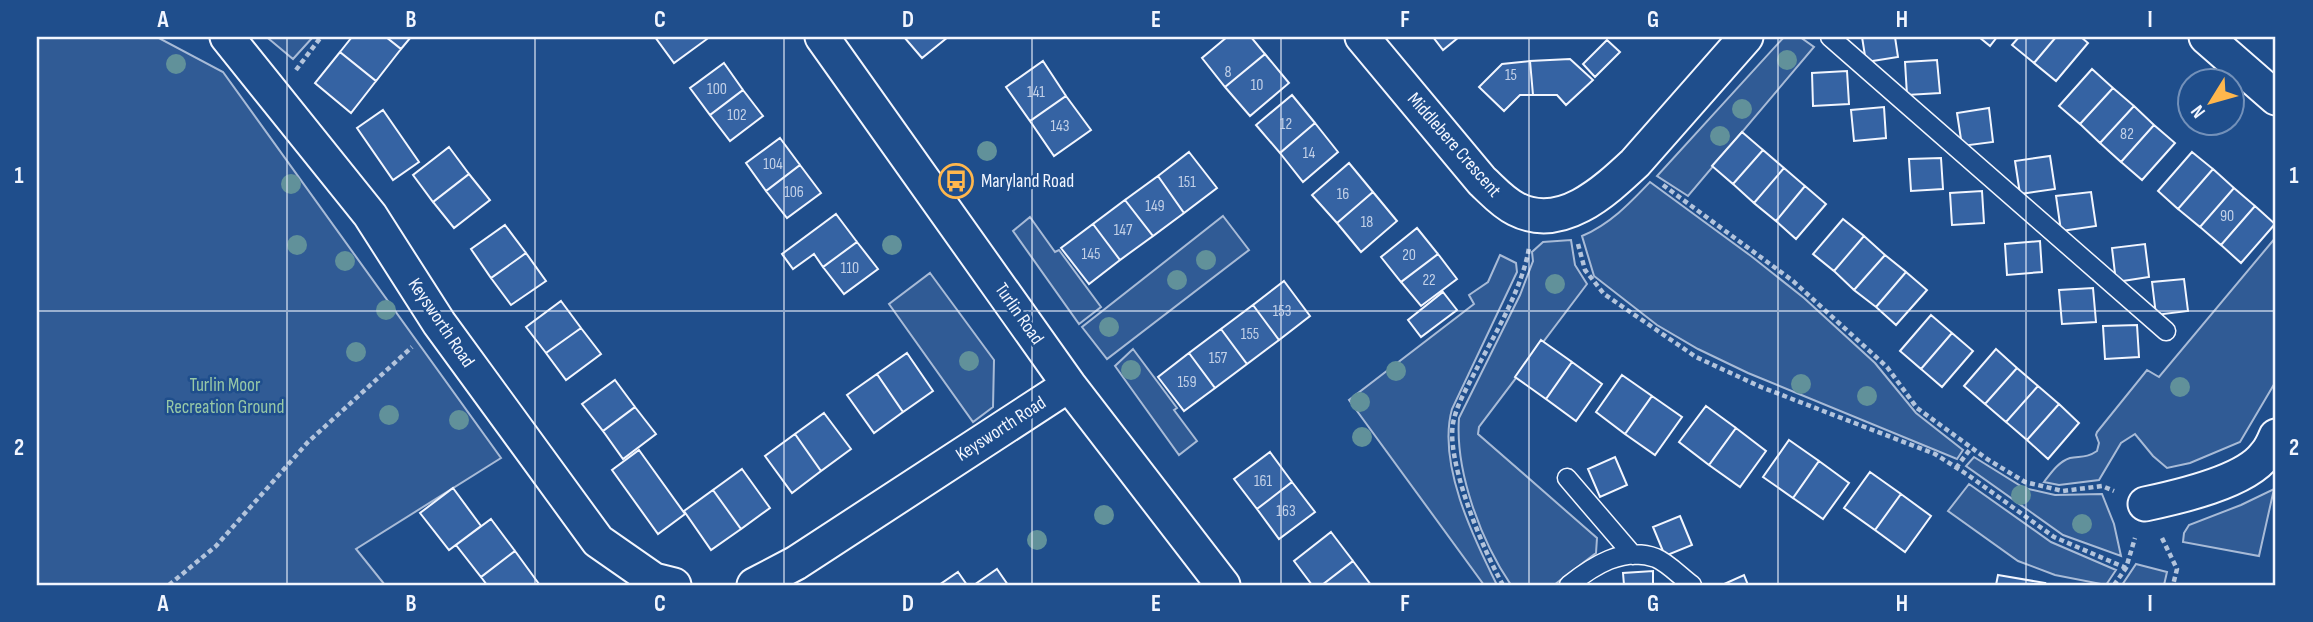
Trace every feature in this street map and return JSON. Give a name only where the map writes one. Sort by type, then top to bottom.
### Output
[{"type":"street","name":"Keysworth Road","points":[[227,37],[370,215],[439,323],[598,541],[654,580],[674,585]]},
{"type":"street","name":"Turlin Road","points":[[822,37],[1069,385],[1223,585]]},
{"type":"street","name":"Middlebere Crescent","points":[[1362,37],[1482,181],[1517,210],[1535,215]]},
{"type":"street","points":[[1535,215],[1550,215],[1570,210],[1593,198],[1635,163],[1746,37]]},
{"type":"street","points":[[2206,37],[2276,98]]},
{"type":"street","name":"Keysworth Road","points":[[754,585],[796,563],[1069,385]]},
{"type":"street","points":[[2146,504],[2203,491],[2239,474],[2264,457],[2276,436]]},
{"type":"lane","points":[[1830,37],[2166,331]]},
{"type":"lane","points":[[1567,478],[1633,555]]},
{"type":"lane","points":[[1569,585],[1598,563],[1633,555],[1657,558],[1692,585]]},
{"type":"path","points":[[1635,163],[1793,281],[1887,367],[1917,408],[1971,448],[2025,482],[2063,491],[2102,486],[2146,504],[2178,569],[2173,585]]},
{"type":"path","points":[[1570,210],[1585,270],[1593,283],[1604,294],[1696,357],[1750,382],[1935,454],[2054,537],[2126,568]]},
{"type":"path","points":[[1503,585],[1484,548],[1466,500],[1452,427],[1467,388],[1495,335],[1526,264],[1535,215]]},
{"type":"path","points":[[169,585],[216,546],[308,442],[439,323]]},
{"type":"path","points":[[1956,468],[1971,448]]},
{"type":"path","points":[[2114,585],[2126,568],[2146,504]]},
{"type":"green space","name":"Turlin Moor Recreation Ground","points":[[37,37],[157,37],[223,72],[501,458],[356,549],[385,585],[37,585]]},
{"type":"green space","points":[[313,37],[293,59],[269,39]]},
{"type":"green space","points":[[1784,37],[1800,37],[1814,47],[1688,196],[1657,176]]},
{"type":"green space","points":[[1650,182],[1804,298],[1875,363],[1916,413],[1963,450],[1957,459],[1748,373],[1698,349],[1657,325],[1594,276],[1582,236],[1627,206]]},
{"type":"green space","points":[[1223,216],[1249,250],[1107,359],[1082,327]]},
{"type":"green space","points":[[1030,217],[1055,252],[1059,250],[1101,307],[1079,324],[1013,231]]},
{"type":"green space","points":[[2276,237],[2276,381],[2240,442],[2190,463],[2167,468],[2135,434],[2121,443],[2099,480],[2059,485],[2044,482],[2062,462],[2097,451],[2097,432],[2147,370],[2159,377]]},
{"type":"green space","points":[[1571,240],[1575,265],[1587,284],[1479,427],[1478,434],[1597,538],[1596,553],[1554,585],[1511,585],[1490,548],[1472,505],[1461,461],[1459,418],[1520,295],[1533,261],[1532,252],[1543,242]]},
{"type":"green space","points":[[1500,255],[1516,263],[1517,272],[1452,409],[1449,430],[1449,453],[1460,499],[1497,585],[1484,585],[1349,400],[1474,304],[1469,295],[1488,282]]},
{"type":"green space","points":[[930,273],[994,360],[993,407],[973,422],[889,304]]},
{"type":"green space","points":[[1133,349],[1177,408],[1174,410],[1197,441],[1179,455],[1115,366]]},
{"type":"green space","points":[[1974,457],[2024,488],[2055,495],[2102,494],[2114,524],[2121,556],[2063,535],[1966,466]]},
{"type":"green space","points":[[1969,484],[2051,542],[2116,570],[2106,585],[2055,575],[2018,561],[1948,511]]},
{"type":"green space","points":[[2274,489],[2259,556],[2183,542],[2189,525]]},
{"type":"green space","points":[[2136,564],[2167,572],[2164,585],[2122,585]]},
{"type":"building","points":[[352,37],[386,37],[401,49],[376,81],[340,52]]},
{"type":"building","points":[[386,37],[411,37],[401,49]]},
{"type":"building","points":[[655,37],[705,37],[707,39],[674,63]]},
{"type":"building","points":[[904,37],[948,37],[922,58]]},
{"type":"building","points":[[1227,37],[1251,37],[1265,54],[1225,87],[1202,58]]},
{"type":"building","points":[[1433,37],[1459,37],[1443,50]]},
{"type":"building","points":[[1862,37],[1895,37],[1898,57],[1866,62]]},
{"type":"building","points":[[1979,37],[1997,37],[1990,46]]},
{"type":"building","points":[[2019,37],[2056,37],[2034,63],[2012,45]]},
{"type":"building","points":[[2056,37],[2081,37],[2088,43],[2056,81],[2034,63]]},
{"type":"building","points":[[1607,40],[1620,52],[1595,77],[1583,64]]},
{"type":"building","points":[[340,52],[376,81],[351,113],[315,83]]},
{"type":"building","points":[[1265,54],[1289,83],[1250,116],[1225,87]]},
{"type":"building","points":[[1570,59],[1593,80],[1566,105],[1557,95],[1533,95],[1530,61]]},
{"type":"building","points":[[1937,60],[1940,93],[1907,95],[1905,62]]},
{"type":"building","points":[[1043,61],[1066,96],[1030,121],[1006,87]]},
{"type":"building","points":[[1530,61],[1533,95],[1520,95],[1504,111],[1479,87],[1502,64]]},
{"type":"building","points":[[724,63],[743,90],[710,115],[690,88]]},
{"type":"building","points":[[2092,69],[2113,88],[2080,124],[2059,106]]},
{"type":"building","points":[[1847,71],[1849,104],[1813,106],[1812,73]]},
{"type":"building","points":[[2113,88],[2134,106],[2100,143],[2080,124]]},
{"type":"building","points":[[743,90],[763,116],[730,141],[710,115]]},
{"type":"building","points":[[1292,95],[1315,123],[1280,153],[1256,125]]},
{"type":"building","points":[[1066,96],[1091,130],[1054,156],[1030,121]]},
{"type":"building","points":[[2134,106],[2154,125],[2121,162],[2100,143]]},
{"type":"building","points":[[1884,107],[1886,138],[1854,141],[1851,110]]},
{"type":"building","points":[[1989,108],[1993,142],[1962,146],[1957,113]]},
{"type":"building","points":[[383,110],[419,162],[393,180],[357,128]]},
{"type":"building","points":[[1315,123],[1338,152],[1303,182],[1280,153]]},
{"type":"building","points":[[2154,125],[2175,143],[2142,180],[2121,162]]},
{"type":"building","points":[[1742,132],[1763,150],[1733,184],[1712,166]]},
{"type":"building","points":[[780,138],[800,165],[766,191],[746,163]]},
{"type":"building","points":[[449,147],[469,174],[433,202],[413,175]]},
{"type":"building","points":[[1763,150],[1784,168],[1754,203],[1733,184]]},
{"type":"building","points":[[1189,152],[1217,188],[1184,213],[1158,176]]},
{"type":"building","points":[[2192,152],[2213,169],[2178,209],[2158,191]]},
{"type":"building","points":[[2050,156],[2055,189],[2020,194],[2015,161]]},
{"type":"building","points":[[1941,158],[1943,189],[1911,191],[1909,159]]},
{"type":"building","points":[[1349,163],[1373,192],[1337,223],[1312,195]]},
{"type":"building","points":[[800,165],[821,193],[787,218],[766,191]]},
{"type":"building","points":[[1784,168],[1805,186],[1776,221],[1754,203]]},
{"type":"building","points":[[2213,169],[2234,188],[2200,227],[2178,209]]},
{"type":"building","points":[[469,174],[490,200],[454,228],[433,202]]},
{"type":"building","points":[[1158,176],[1184,213],[1153,236],[1125,200]]},
{"type":"building","points":[[1805,186],[1826,204],[1796,239],[1776,221]]},
{"type":"building","points":[[2234,188],[2255,206],[2221,245],[2200,227]]},
{"type":"building","points":[[1982,191],[1984,223],[1952,225],[1950,193]]},
{"type":"building","points":[[1373,192],[1397,221],[1361,252],[1337,223]]},
{"type":"building","points":[[2091,192],[2096,226],[2061,231],[2056,196]]},
{"type":"building","points":[[1125,200],[1153,236],[1120,260],[1093,224]]},
{"type":"building","points":[[2255,206],[2275,224],[2241,263],[2221,245]]},
{"type":"building","points":[[836,214],[857,242],[823,267],[814,254],[793,269],[782,254]]},
{"type":"building","points":[[1843,219],[1864,236],[1834,271],[1813,254]]},
{"type":"building","points":[[1093,224],[1120,260],[1089,284],[1061,248]]},
{"type":"building","points":[[505,225],[526,253],[491,278],[471,249]]},
{"type":"building","points":[[1417,228],[1438,254],[1401,282],[1381,257]]},
{"type":"building","points":[[1864,236],[1885,255],[1854,290],[1834,271]]},
{"type":"building","points":[[2040,241],[2042,272],[2007,275],[2005,244]]},
{"type":"building","points":[[857,242],[878,269],[844,294],[823,267]]},
{"type":"building","points":[[2145,244],[2149,277],[2116,282],[2112,248]]},
{"type":"building","points":[[526,253],[546,281],[511,305],[491,278]]},
{"type":"building","points":[[1438,254],[1457,279],[1421,306],[1401,282]]},
{"type":"building","points":[[1885,255],[1906,272],[1876,307],[1854,290]]},
{"type":"building","points":[[1906,272],[1927,290],[1896,325],[1876,307]]},
{"type":"building","points":[[2184,279],[2188,311],[2156,315],[2152,282]]},
{"type":"building","points":[[1284,281],[1310,316],[1279,340],[1253,305]]},
{"type":"building","points":[[2093,288],[2096,322],[2062,324],[2059,290]]},
{"type":"building","points":[[1443,292],[1457,310],[1421,337],[1408,320]]},
{"type":"building","points":[[561,301],[581,328],[546,353],[526,327]]},
{"type":"building","points":[[1253,305],[1279,340],[1247,364],[1221,329]]},
{"type":"building","points":[[1931,315],[1952,333],[1921,369],[1900,351]]},
{"type":"building","points":[[2137,325],[2139,357],[2105,359],[2103,326]]},
{"type":"building","points":[[581,328],[601,354],[566,380],[546,353]]},
{"type":"building","points":[[1221,329],[1247,364],[1215,388],[1189,353]]},
{"type":"building","points":[[1952,333],[1973,351],[1942,387],[1921,369]]},
{"type":"building","points":[[1541,340],[1572,362],[1546,399],[1515,377]]},
{"type":"building","points":[[1996,349],[2017,368],[1985,404],[1964,386]]},
{"type":"building","points":[[907,353],[933,391],[903,412],[877,374]]},
{"type":"building","points":[[1189,353],[1215,388],[1184,411],[1158,377]]},
{"type":"building","points":[[1572,362],[1602,384],[1576,421],[1546,399]]},
{"type":"building","points":[[2017,368],[2038,386],[2006,422],[1985,404]]},
{"type":"building","points":[[877,374],[903,412],[874,433],[847,395]]},
{"type":"building","points":[[1622,375],[1652,396],[1625,434],[1596,412]]},
{"type":"building","points":[[615,380],[635,407],[603,431],[582,404]]},
{"type":"building","points":[[2038,386],[2059,404],[2027,440],[2006,422]]},
{"type":"building","points":[[1652,396],[1682,417],[1655,455],[1625,434]]},
{"type":"building","points":[[2059,404],[2079,423],[2048,459],[2027,440]]},
{"type":"building","points":[[1706,406],[1736,428],[1709,465],[1679,442]]},
{"type":"building","points":[[635,407],[656,434],[623,459],[603,431]]},
{"type":"building","points":[[824,413],[851,449],[821,471],[795,434]]},
{"type":"building","points":[[1736,428],[1766,451],[1740,487],[1709,465]]},
{"type":"building","points":[[795,434],[821,471],[792,493],[765,456]]},
{"type":"building","points":[[1789,440],[1819,461],[1793,498],[1763,477]]},
{"type":"building","points":[[639,450],[685,514],[658,534],[612,470]]},
{"type":"building","points":[[1270,452],[1292,482],[1257,509],[1234,479]]},
{"type":"building","points":[[1615,457],[1627,485],[1600,497],[1588,469]]},
{"type":"building","points":[[1819,461],[1849,483],[1823,519],[1793,498]]},
{"type":"building","points":[[742,469],[770,508],[741,529],[713,490]]},
{"type":"building","points":[[1870,472],[1901,494],[1875,530],[1844,508]]},
{"type":"building","points":[[1292,482],[1315,512],[1279,539],[1257,509]]},
{"type":"building","points":[[453,488],[481,526],[449,550],[420,513]]},
{"type":"building","points":[[713,490],[741,529],[711,550],[684,511]]},
{"type":"building","points":[[1901,494],[1931,516],[1905,552],[1875,530]]},
{"type":"building","points":[[1680,516],[1692,545],[1665,556],[1653,527]]},
{"type":"building","points":[[491,519],[515,551],[481,577],[456,545]]},
{"type":"building","points":[[1331,532],[1353,561],[1322,585],[1312,585],[1294,561]]},
{"type":"building","points":[[515,551],[539,584],[487,585],[481,577]]},
{"type":"building","points":[[1353,561],[1371,585],[1322,585]]},
{"type":"building","points":[[997,569],[1008,585],[974,585]]},
{"type":"building","points":[[1653,571],[1653,585],[1624,585],[1623,573]]},
{"type":"building","points":[[958,572],[967,585],[939,585]]},
{"type":"building","points":[[1744,575],[1748,585],[1722,585]]},
{"type":"building","points":[[1998,575],[2045,583],[1996,585]]},
{"type":"place","name":"Maryland Road","points":[[956,181]]}]
